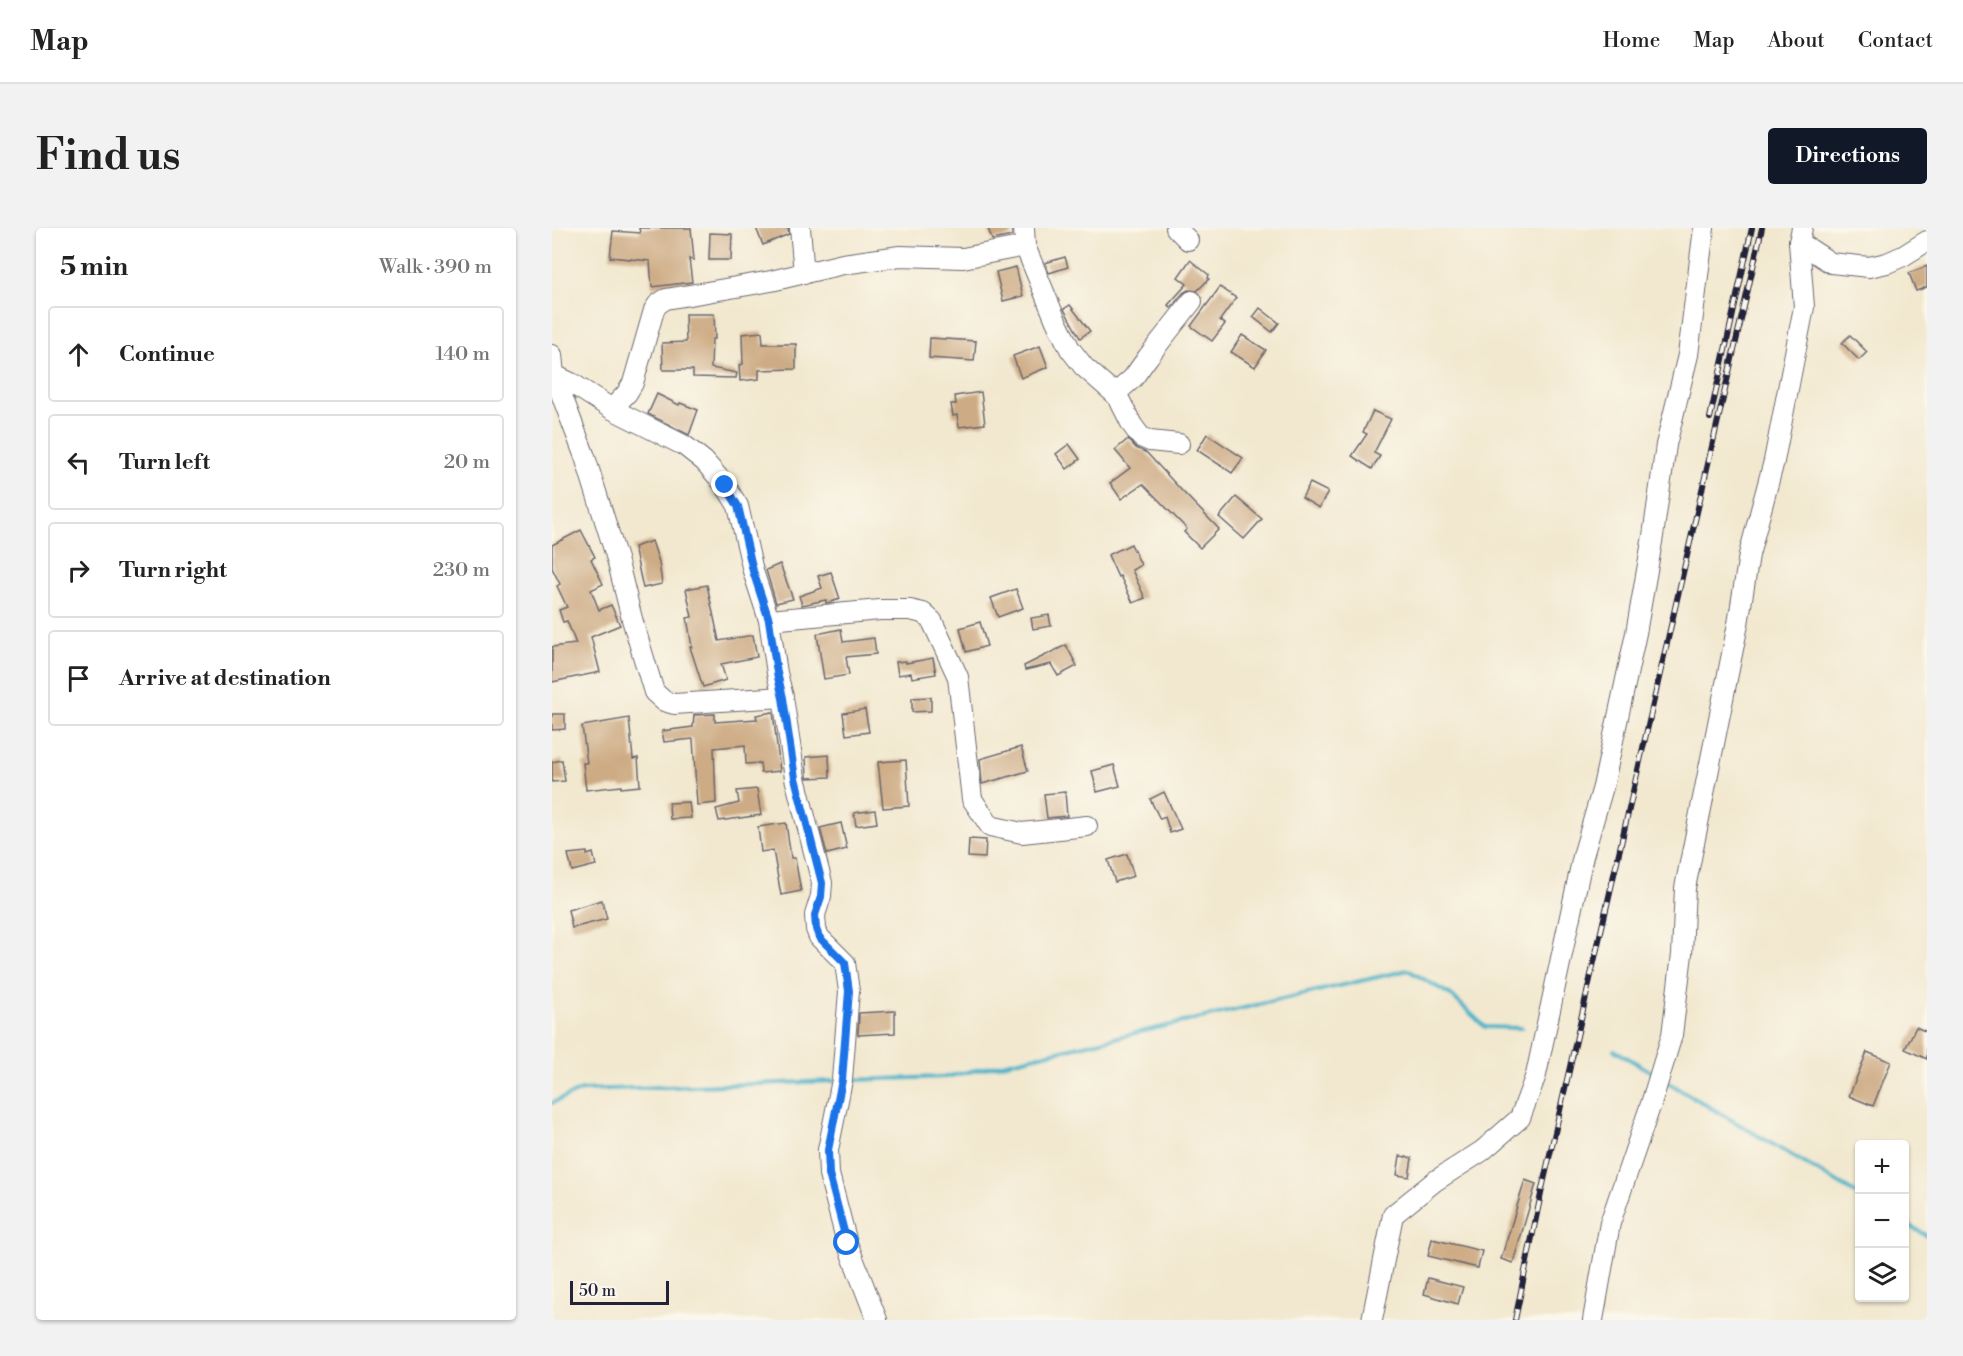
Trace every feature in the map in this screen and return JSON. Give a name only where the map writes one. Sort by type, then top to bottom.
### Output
[{"type":"street","points":[[800,228],[804,274]]},
{"type":"street","points":[[1372,1320],[1393,1215],[1435,1181],[1482,1151],[1520,1118],[1536,1075],[1583,856],[1603,787],[1636,633],[1666,445],[1688,356],[1704,228]]},
{"type":"street","points":[[1801,235],[1831,263],[1869,267],[1903,256],[1927,241]]},
{"type":"street","points":[[1593,1320],[1610,1223],[1672,1035],[1682,954],[1685,888],[1738,624],[1749,555],[1774,461],[1804,308],[1801,235]]},
{"type":"street","points":[[612,409],[633,383],[654,310],[666,299],[771,281],[843,264],[900,256],[963,258],[1025,237],[1056,321],[1070,349],[1084,367],[1115,394],[1141,437],[1150,441],[1179,444]]},
{"type":"street","points":[[1115,394],[1133,378],[1192,301]]},
{"type":"street","points":[[552,355],[553,375],[585,457],[617,559],[654,692],[664,701],[674,704],[783,698]]},
{"type":"street","points":[[553,375],[573,384],[612,409],[685,446],[704,461],[725,485],[738,506],[753,571],[769,620],[795,778],[822,883],[821,897],[815,915],[816,929],[819,937],[845,963],[849,991],[842,1080],[828,1150],[829,1174],[847,1243],[877,1320]]},
{"type":"street","points":[[769,620],[880,609],[923,613],[932,621],[958,677],[972,799],[990,826],[1022,833],[1087,826]]},
{"type":"building","points":[[639,228],[691,228],[694,260],[689,259],[692,282],[652,287],[650,261],[610,257],[613,231],[640,233]]},
{"type":"building","points":[[756,228],[788,228],[789,234],[763,245]]},
{"type":"building","points":[[988,228],[1012,228],[1012,236],[992,240]]},
{"type":"building","points":[[710,233],[732,234],[731,260],[709,260]]},
{"type":"building","points":[[1065,257],[1068,267],[1049,273],[1045,263]]},
{"type":"building","points":[[1190,260],[1209,275],[1209,279],[1197,291],[1188,290],[1183,293],[1171,308],[1168,305],[1187,284],[1178,277]]},
{"type":"building","points":[[1927,266],[1927,287],[1916,291],[1909,273]]},
{"type":"building","points":[[1016,267],[1023,296],[1003,301],[996,272]]},
{"type":"building","points":[[1220,287],[1236,298],[1220,320],[1225,324],[1212,341],[1191,326]]},
{"type":"building","points":[[1070,305],[1090,331],[1080,338],[1064,309]]},
{"type":"building","points":[[1260,308],[1279,323],[1272,332],[1253,317]]},
{"type":"building","points":[[685,314],[714,314],[715,339],[712,339],[711,368],[737,373],[736,378],[693,377],[693,370],[663,370],[662,343],[686,342]]},
{"type":"building","points":[[762,332],[763,344],[796,344],[796,369],[759,370],[759,379],[740,381],[739,365],[743,364],[742,334]]},
{"type":"building","points":[[1242,335],[1266,350],[1255,367],[1231,352]]},
{"type":"building","points":[[1850,335],[1867,352],[1859,360],[1842,343]]},
{"type":"building","points":[[930,338],[976,341],[974,361],[929,358]]},
{"type":"building","points":[[1040,346],[1048,367],[1021,378],[1013,356]]},
{"type":"building","points":[[981,392],[985,424],[959,427],[957,415],[953,416],[951,404],[956,404],[955,396]]},
{"type":"building","points":[[657,394],[679,405],[680,403],[698,410],[689,435],[648,414]]},
{"type":"building","points":[[1373,411],[1391,419],[1374,453],[1380,456],[1372,469],[1352,456],[1367,434],[1363,432]]},
{"type":"building","points":[[1207,434],[1243,458],[1232,473],[1197,450]]},
{"type":"building","points":[[1128,439],[1136,448],[1147,453],[1219,529],[1200,548],[1184,532],[1187,529],[1143,484],[1121,499],[1110,483],[1130,468],[1115,450]]},
{"type":"building","points":[[1069,444],[1080,459],[1067,469],[1056,454]]},
{"type":"building","points":[[1310,483],[1328,492],[1319,508],[1302,498]]},
{"type":"building","points":[[1236,497],[1262,519],[1244,539],[1219,517]]},
{"type":"building","points":[[581,530],[595,557],[591,559],[603,584],[591,590],[599,610],[611,605],[620,625],[591,637],[600,672],[552,682],[552,647],[576,644],[567,621],[563,622],[559,610],[567,607],[552,568],[552,545]]},
{"type":"building","points":[[652,541],[659,562],[662,584],[643,588],[634,547]]},
{"type":"building","points":[[1131,544],[1141,565],[1132,570],[1145,598],[1133,603],[1108,555]]},
{"type":"building","points":[[780,564],[793,599],[776,603],[766,570]]},
{"type":"building","points":[[831,572],[840,599],[802,605],[799,596],[822,588],[818,576]]},
{"type":"building","points":[[707,585],[719,641],[753,635],[757,657],[721,664],[726,680],[703,687],[690,647],[692,647],[687,618],[692,617],[686,589]]},
{"type":"building","points":[[1016,589],[1023,608],[998,617],[991,598]]},
{"type":"building","points":[[1049,615],[1051,626],[1033,629],[1031,618]]},
{"type":"building","points":[[980,622],[987,646],[966,652],[960,628]]},
{"type":"building","points":[[841,629],[843,642],[874,638],[876,654],[846,657],[849,675],[824,679],[817,634]]},
{"type":"building","points":[[1066,645],[1077,666],[1058,676],[1051,664],[1025,670],[1024,666]]},
{"type":"building","points":[[933,658],[936,674],[912,678],[911,673],[898,675],[896,662],[906,661],[906,663]]},
{"type":"building","points":[[931,697],[931,711],[912,712],[912,698]]},
{"type":"building","points":[[865,709],[869,732],[846,735],[843,713]]},
{"type":"building","points":[[773,712],[780,771],[761,773],[760,763],[746,764],[745,745],[714,748],[716,803],[697,805],[693,739],[664,742],[662,731],[693,727],[694,715],[715,714],[715,722],[757,719],[756,715]]},
{"type":"building","points":[[552,714],[565,714],[565,729],[552,730]]},
{"type":"building","points":[[629,718],[633,759],[638,758],[640,786],[586,790],[583,763],[587,763],[582,726]]},
{"type":"building","points":[[1021,747],[1028,771],[982,784],[980,759]]},
{"type":"building","points":[[829,755],[830,777],[807,778],[806,757]]},
{"type":"building","points":[[562,760],[565,781],[552,782],[552,762]]},
{"type":"building","points":[[906,760],[909,806],[883,808],[878,762]]},
{"type":"building","points":[[1114,765],[1120,786],[1097,792],[1092,771]]},
{"type":"building","points":[[757,789],[761,815],[719,821],[716,809],[739,803],[737,791]]},
{"type":"building","points":[[1065,792],[1067,816],[1047,818],[1044,794]]},
{"type":"building","points":[[1164,792],[1181,829],[1170,833],[1165,817],[1160,819],[1150,799]]},
{"type":"building","points":[[689,802],[691,818],[670,819],[669,803]]},
{"type":"building","points":[[875,810],[877,823],[856,826],[854,813]]},
{"type":"building","points":[[786,823],[791,858],[795,858],[801,891],[781,895],[773,850],[761,852],[758,827]]},
{"type":"building","points":[[841,823],[847,849],[827,854],[820,828]]},
{"type":"building","points":[[969,839],[986,840],[985,858],[968,857]]},
{"type":"building","points":[[587,852],[587,855],[593,853],[596,865],[572,871],[568,854]]},
{"type":"building","points":[[1127,854],[1134,876],[1115,882],[1108,860]]},
{"type":"building","points":[[602,900],[607,919],[572,928],[568,910]]},
{"type":"building","points":[[895,1011],[895,1033],[858,1035],[859,1013]]},
{"type":"building","points":[[1916,1027],[1927,1032],[1927,1059],[1905,1049]]},
{"type":"building","points":[[1867,1052],[1891,1062],[1873,1106],[1849,1096]]},
{"type":"building","points":[[1400,1156],[1412,1158],[1409,1177],[1397,1175]]},
{"type":"building","points":[[1525,1180],[1536,1184],[1513,1263],[1501,1259]]},
{"type":"building","points":[[1432,1239],[1482,1251],[1478,1268],[1428,1256]]},
{"type":"building","points":[[1428,1278],[1463,1287],[1458,1304],[1424,1294]]},
{"type":"waterway","points":[[848,1080],[946,1077],[1408,970],[1451,995],[1485,1027],[1521,1028]]},
{"type":"waterway","points":[[1614,1050],[1655,1074]]},
{"type":"waterway","points":[[1664,1080],[1857,1194]]},
{"type":"waterway","points":[[552,1103],[582,1090],[834,1081]]},
{"type":"waterway","points":[[1909,1225],[1927,1236]]},
{"type":"railway","points":[[1710,418],[1752,228]]},
{"type":"railway","points":[[1515,1320],[1542,1189],[1762,228]]},
{"type":"route","points":[[725,485],[738,506],[753,571],[769,620],[795,778],[822,883],[821,897],[815,915],[816,929],[825,945],[845,963],[849,991],[842,1080],[828,1150],[829,1174],[847,1243]]}]
